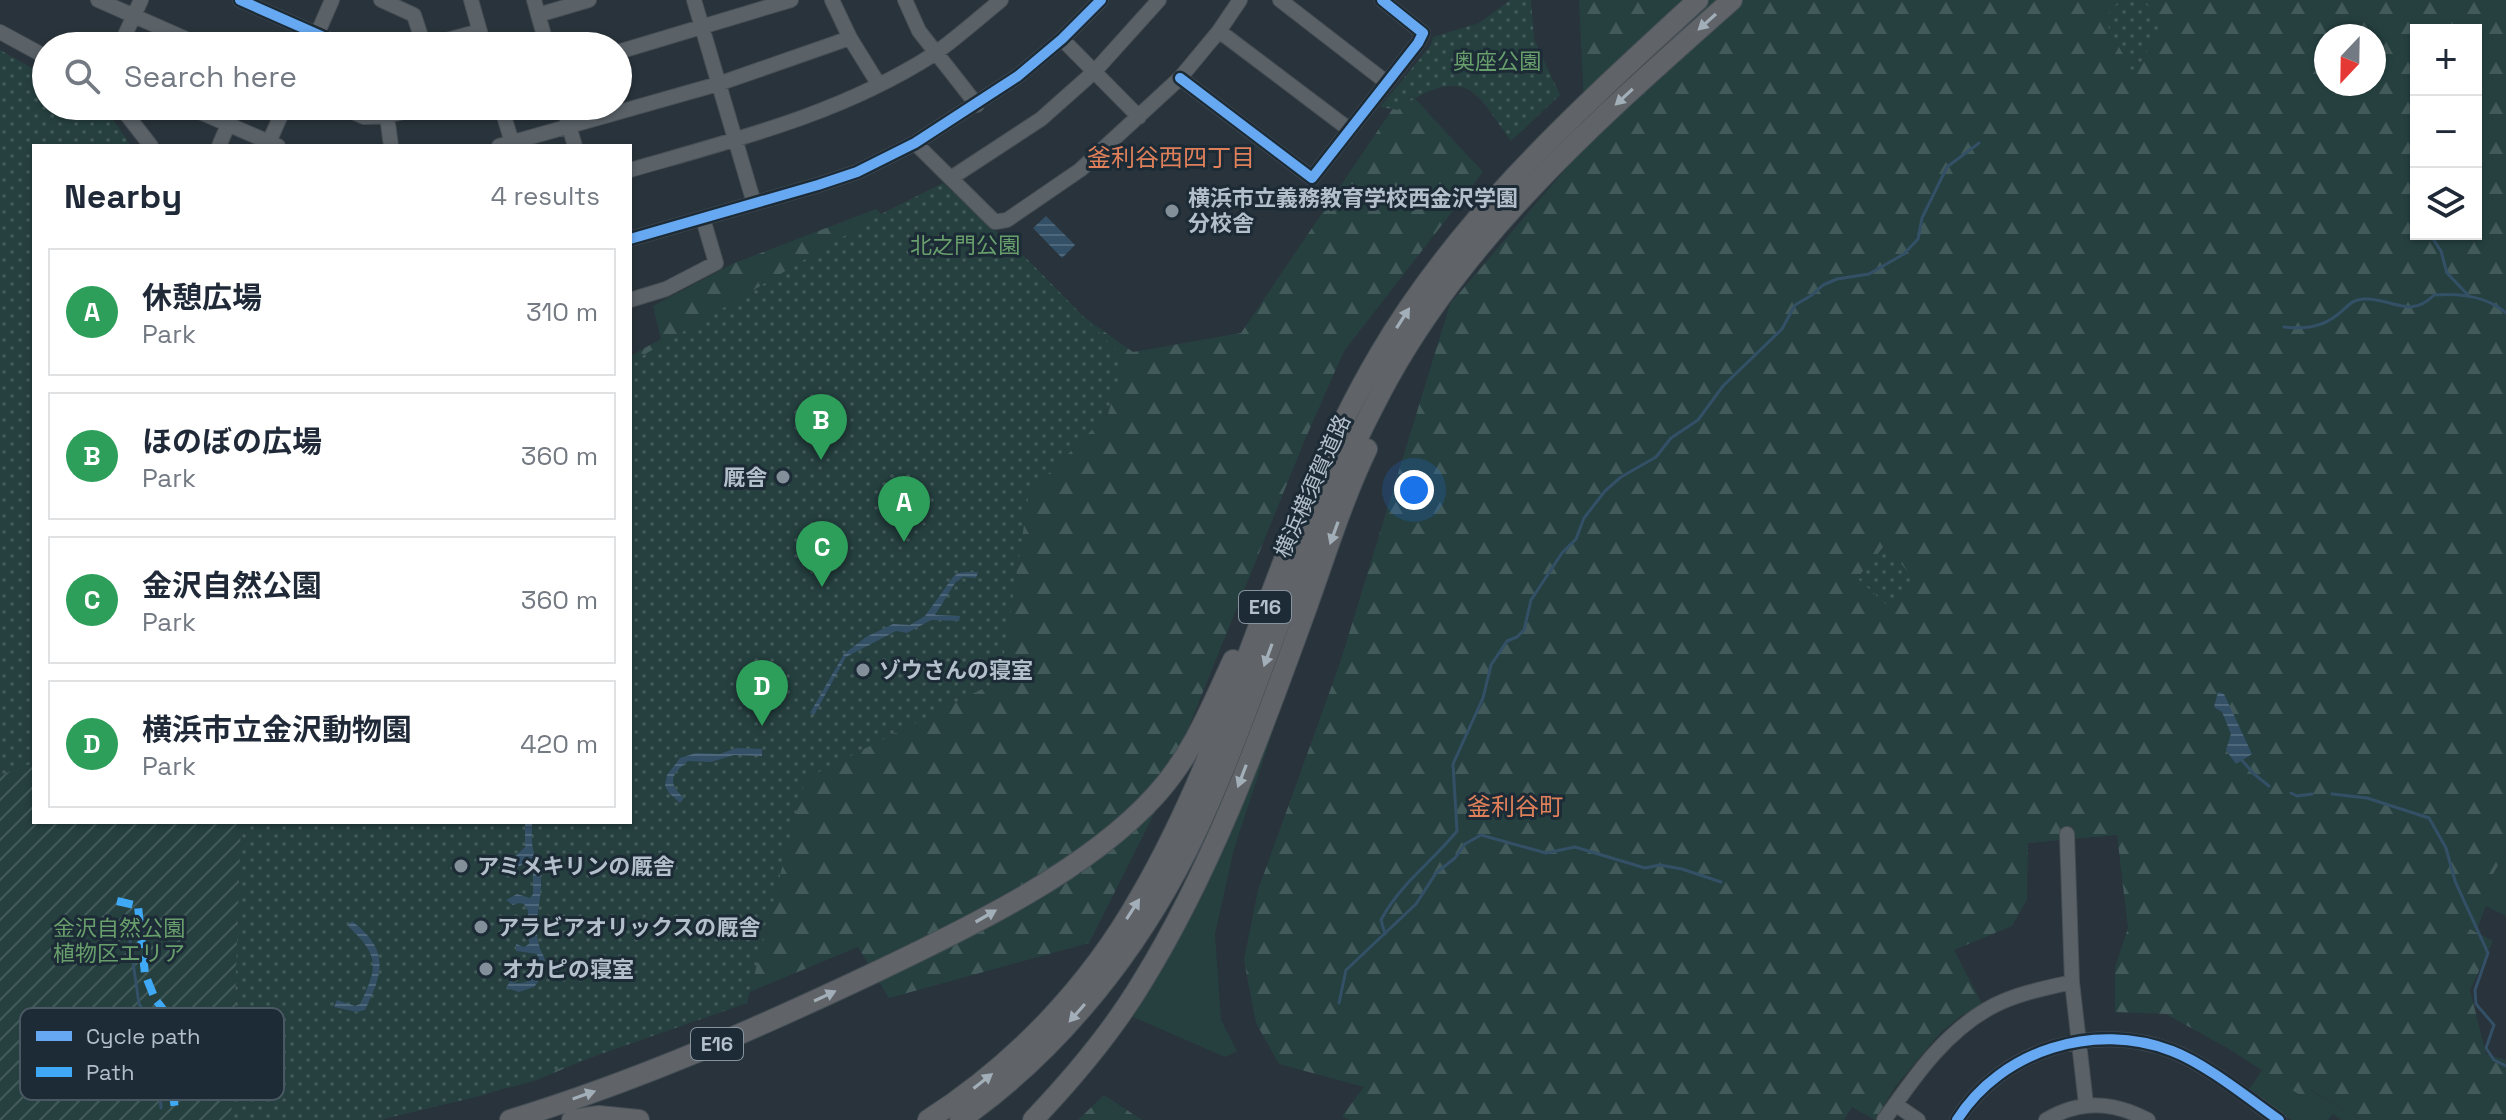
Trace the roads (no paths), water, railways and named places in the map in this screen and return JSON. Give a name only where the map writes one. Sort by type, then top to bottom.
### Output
[{"type":"highway","name":"横浜横須賀道路","points":[[960,1120],[1004,1085],[1041,1040],[1062,1005],[1133,942],[1177,870],[1225,765],[1334,488],[1390,376],[1416,332],[1450,285],[1462,253],[1539,150],[1698,0]]},
{"type":"highway","name":"横浜横須賀道路","points":[[1096,977],[1178,824],[1233,694],[1301,513],[1336,435],[1379,355],[1417,295],[1732,0]]},
{"type":"highway","name":"E16","points":[[1033,1120],[1082,1067],[1130,1000],[1164,945],[1201,871],[1288,659],[1362,459],[1450,285]]},
{"type":"highway","name":"E16","points":[[510,1120],[612,1085],[816,1001],[959,932],[1104,844],[1157,795],[1180,764],[1209,713],[1319,451],[1379,355]]},
{"type":"highway","name":"横浜横須賀道路","points":[[928,1120],[1041,1040]]},
{"type":"highway","points":[[572,1120],[599,1116],[639,1120]]},
{"type":"street","points":[[98,0],[170,32]]},
{"type":"street","points":[[127,32],[141,0]]},
{"type":"street","points":[[240,0],[299,32]]},
{"type":"street","points":[[318,32],[332,0]]},
{"type":"street","points":[[381,0],[414,15],[420,32]]},
{"type":"street","points":[[471,0],[480,32]]},
{"type":"street","points":[[543,32],[536,7],[589,0]]},
{"type":"street","points":[[694,0],[754,203]]},
{"type":"street","points":[[632,48],[791,0]]},
{"type":"street","points":[[832,0],[850,38],[879,85]]},
{"type":"street","points":[[905,0],[919,31],[977,105]]},
{"type":"street","points":[[632,169],[734,140],[834,106],[935,53],[1001,0]]},
{"type":"street","points":[[632,238],[857,172],[915,143],[1018,76],[1062,39],[1101,0]]},
{"type":"street","points":[[951,178],[1041,119],[1095,71],[1159,0]]},
{"type":"street","points":[[915,143],[995,222],[1000,223],[1080,170],[1139,117],[1180,78],[1240,0]]},
{"type":"street","points":[[1280,0],[1386,82]]},
{"type":"street","points":[[1180,78],[1312,178],[1423,33],[1382,0]]},
{"type":"street","points":[[1219,31],[1350,130]]},
{"type":"street","points":[[0,32],[32,49]]},
{"type":"street","points":[[632,108],[718,84],[850,38]]},
{"type":"street","points":[[1062,39],[1139,117]]},
{"type":"street","points":[[131,120],[149,144]]},
{"type":"street","points":[[217,120],[273,144],[281,120]]},
{"type":"street","points":[[388,120],[391,144]]},
{"type":"street","points":[[504,120],[508,144]]},
{"type":"street","points":[[566,120],[574,144]]},
{"type":"street","points":[[511,144],[589,120]]},
{"type":"street","points":[[220,144],[228,125]]},
{"type":"street","points":[[632,299],[666,289],[716,263],[703,219]]},
{"type":"street","points":[[2067,834],[2072,982],[2086,1104]]},
{"type":"street","points":[[1884,1120],[1939,1047],[1994,1006],[2026,993],[2072,982]]},
{"type":"street","points":[[1957,1120],[1985,1085],[2010,1066],[2054,1046],[2120,1039],[2141,1041],[2174,1051],[2202,1067],[2271,1118]]},
{"type":"street","points":[[1895,1104],[1918,1120]]},
{"type":"street","points":[[2046,1120],[2065,1109],[2086,1104],[2114,1108],[2148,1120]]},
{"type":"water","points":[[1046,216],[1075,245],[1062,258],[1033,228]]},
{"type":"water","points":[[978,572],[976,578],[963,577],[955,583],[935,615],[960,616],[959,621],[931,620],[907,633],[896,631],[846,657],[814,715],[810,713],[844,654],[866,637],[893,624],[910,625],[925,616],[953,577],[958,573]]},
{"type":"water","points":[[2218,692],[2224,694],[2252,754],[2236,764],[2226,750],[2231,734],[2222,712],[2214,707]]},
{"type":"water","points":[[736,748],[762,749],[762,756],[734,755],[711,762],[688,761],[673,778],[675,787],[684,798],[680,803],[669,793],[665,786],[667,775],[680,758],[696,753],[720,754]]},
{"type":"water","points":[[525,824],[532,824],[533,850],[541,888],[537,935],[546,964],[534,987],[519,992],[506,988],[510,981],[528,981],[535,973],[538,961],[537,954],[516,951],[516,944],[524,947],[529,944],[528,911],[524,904],[513,905],[506,900],[517,894],[530,898],[533,894],[533,872],[528,863],[508,873],[507,864],[525,847]]},
{"type":"water","points":[[352,921],[372,942],[380,962],[376,984],[365,1010],[357,1012],[334,1007],[337,1000],[355,1006],[360,1004],[373,971],[371,954],[348,926]]},
{"type":"waterway","points":[[1385,934],[1381,920],[1389,907],[1457,831],[1453,764],[1483,698],[1491,665],[1507,641],[1524,630],[1531,600],[1562,553],[1576,539],[1584,518],[1605,491],[1621,477],[1656,457],[1671,438],[1698,420],[1723,386],[1782,329],[1795,305],[1823,285],[1837,279],[1869,274],[1904,254],[1918,239],[1922,218],[1947,167],[1979,143]]},
{"type":"waterway","points":[[2434,240],[2441,251],[2447,273],[2469,296]]},
{"type":"waterway","points":[[2284,327],[2318,325],[2363,299],[2408,307],[2417,306],[2434,295],[2462,295],[2481,299],[2506,313]]},
{"type":"waterway","points":[[2240,758],[2269,786]]},
{"type":"waterway","points":[[2291,793],[2297,796],[2312,794]]},
{"type":"waterway","points":[[2332,794],[2367,798],[2429,818],[2446,848],[2455,881],[2488,953],[2475,990],[2476,1004],[2494,1025],[2486,1048],[2494,1060],[2506,1066]]},
{"type":"waterway","points":[[1339,1003],[1346,970],[1416,904],[1436,873],[1455,858],[1465,844],[1481,835],[1546,853],[1575,847],[1645,868],[1660,865],[1682,869],[1721,882]]},
{"type":"waterway","points":[[123,926],[130,941],[142,1008]]},
{"type":"waterway","points":[[160,1100],[161,1108]]},
{"type":"place","name":"横浜市立義務教育学校西金沢学園 分校舎","points":[[1172,211]]},
{"type":"place","name":"ほのぼの広場","points":[[821,460]]},
{"type":"place","name":"厩舎","points":[[783,477]]},
{"type":"place","name":"休憩広場","points":[[904,542]]},
{"type":"place","name":"金沢自然公園","points":[[822,587]]},
{"type":"place","name":"ゾウさんの寝室","points":[[863,670]]},
{"type":"place","name":"横浜市立金沢動物園","points":[[762,726]]},
{"type":"place","name":"アミメキリンの厩舎","points":[[461,866]]},
{"type":"place","name":"アラビアオリックスの厩舎","points":[[481,927]]},
{"type":"place","name":"オカピの寝室","points":[[486,969]]},
{"type":"district","name":"釜利谷西四丁目","points":[[1171,158]]},
{"type":"district","name":"釜利谷町","points":[[1515,807]]},
{"type":"park label","name":"奥座公園","points":[[1497,61]]},
{"type":"park label","name":"北之門公園","points":[[965,245]]},
{"type":"park label","name":"金沢自然公園 植物区エリア","points":[[119,940]]}]
